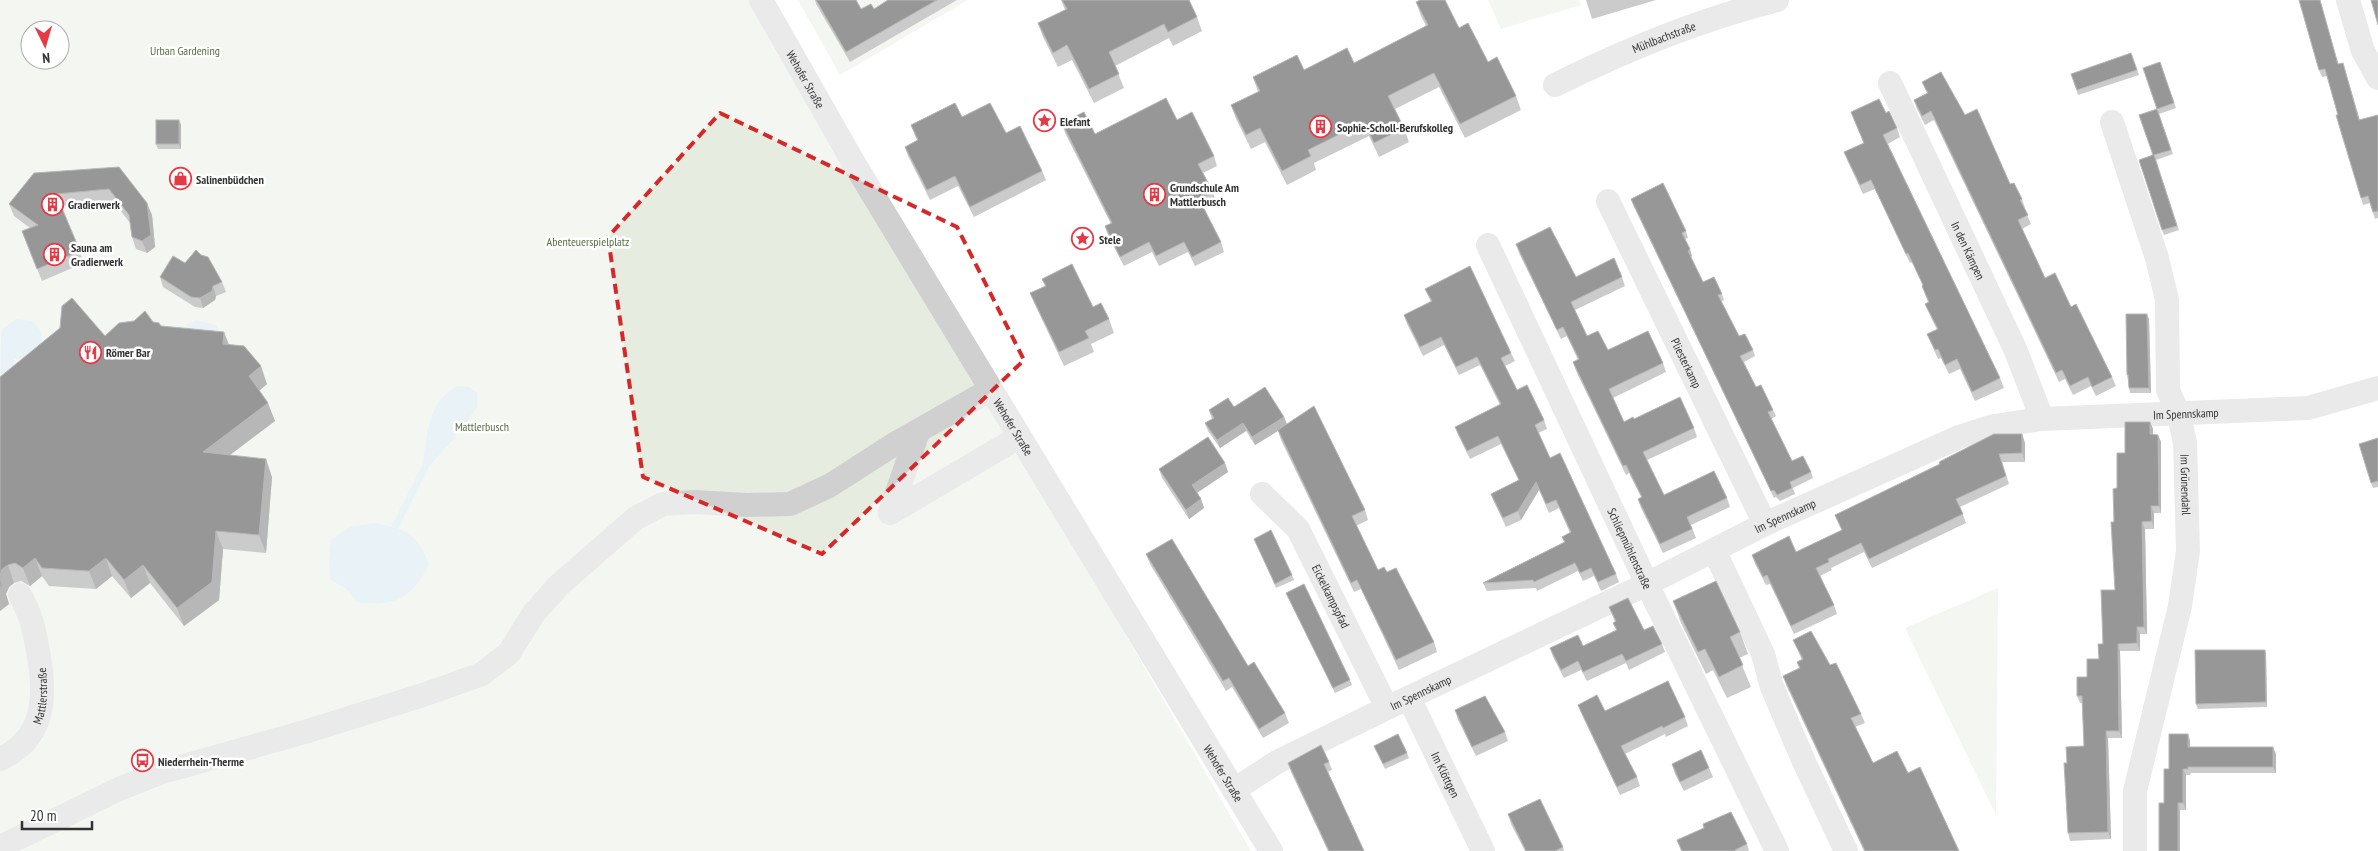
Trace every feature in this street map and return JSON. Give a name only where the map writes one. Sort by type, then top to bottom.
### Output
[{"type":"street","name":"Wehofer Straße","points":[[760,0],[852,160],[990,390],[1271,851]]},
{"type":"street","name":"Mühlbachstraße","points":[[1554,85],[1622,52],[1653,40],[1777,0]]},
{"type":"street","points":[[2348,0],[2363,51],[2378,78]]},
{"type":"street","name":"In den Kämpen","points":[[1890,83],[2016,351],[2042,419]]},
{"type":"street","name":"Im Grünendahl","points":[[2112,122],[2157,258],[2163,283],[2166,300],[2168,390],[2179,414],[2185,443],[2188,551],[2180,606],[2136,791],[2135,851]]},
{"type":"street","name":"Pliesterkamp","points":[[1608,201],[1765,524]]},
{"type":"street","name":"Schliepmühlenstraße","points":[[1488,245],[1647,584],[1777,851]]},
{"type":"street","name":"Im Spennskamp","points":[[1234,790],[1277,762],[1387,708],[1647,584],[1765,524],[1959,437],[1994,426],[2042,419],[2308,408],[2378,388]]},
{"type":"street","points":[[0,847],[119,789],[159,773],[308,731],[445,688],[482,674],[509,653],[534,613],[559,585],[636,518],[663,504],[694,502],[748,505],[790,504],[829,486],[990,390]]},
{"type":"street","points":[[918,432],[890,514],[1019,437]]},
{"type":"street","name":"Eickelkampspfad","points":[[1262,494],[1298,529],[1387,708]]},
{"type":"street","points":[[1714,550],[1763,654],[1779,704],[1846,851]]},
{"type":"street","name":"Mattlerstraße","points":[[0,759],[25,743],[34,728],[40,711],[43,685],[32,617],[20,595]]},
{"type":"street","name":"Im Klöttgen","points":[[1409,698],[1483,851]]},
{"type":"highlighted area","points":[[720,113],[957,227],[1024,360],[822,554],[643,477],[608,237]]},
{"type":"green space","name":"Mattlerbusch","points":[[0,0],[752,0],[936,308],[1251,851],[0,851]]},
{"type":"green space","points":[[798,0],[968,0],[840,75]]},
{"type":"green space","points":[[1488,0],[1579,0],[1581,5],[1501,29]]},
{"type":"green space","points":[[1998,588],[1996,815],[1905,628]]},
{"type":"water","points":[[16,319],[32,321],[41,332],[42,341],[37,350],[28,359],[14,359],[13,370],[0,400],[1,337],[3,329]]},
{"type":"water","points":[[196,320],[216,325],[220,331],[220,338],[184,332],[186,325]]},
{"type":"water","points":[[458,386],[469,387],[477,393],[477,407],[452,441],[428,467],[423,466],[430,420],[434,410],[448,393]]},
{"type":"water","points":[[376,523],[410,534],[420,546],[429,564],[416,585],[401,598],[392,602],[382,603],[357,602],[347,589],[331,580],[329,564],[331,540],[350,527]]},
{"type":"building","points":[[816,0],[856,0],[861,9],[871,4],[874,9],[888,0],[937,0],[846,52]]},
{"type":"building","points":[[1062,0],[1189,0],[1197,17],[1168,32],[1164,24],[1109,52],[1119,74],[1089,89],[1067,45],[1053,53],[1038,23],[1067,9]]},
{"type":"building","points":[[1420,0],[1445,0],[1459,28],[1468,23],[1488,62],[1497,57],[1516,96],[1460,124],[1434,73],[1388,96],[1404,128],[1374,143],[1364,122],[1308,150],[1311,156],[1282,171],[1260,128],[1246,135],[1231,105],[1260,91],[1253,77],[1297,55],[1304,70],[1347,48],[1354,63],[1428,25],[1416,2]]},
{"type":"building","points":[[2299,0],[2320,0],[2338,64],[2343,63],[2359,120],[2378,115],[2378,211],[2373,212],[2368,196],[2361,198],[2336,115],[2338,115],[2325,69],[2319,70]]},
{"type":"building","points":[[2371,0],[2378,0],[2378,25]]},
{"type":"building","points":[[2131,53],[2137,70],[2077,90],[2071,74]]},
{"type":"building","points":[[2160,62],[2174,103],[2157,109],[2143,68]]},
{"type":"building","points":[[1941,72],[1965,115],[1977,109],[2010,184],[2014,183],[2022,199],[2020,200],[2028,215],[2018,220],[2045,278],[2055,273],[2071,307],[2076,304],[2112,377],[2092,387],[2088,377],[2070,386],[2062,370],[2056,373],[1931,111],[1922,116],[1914,100],[1928,93],[1922,82]]},
{"type":"building","name":"Grundschule Am Mattlerbusch","points":[[1166,98],[1177,120],[1192,112],[1214,156],[1198,164],[1213,192],[1199,199],[1221,242],[1192,257],[1184,242],[1156,256],[1149,242],[1120,257],[1105,226],[1112,223],[1062,123],[1084,112],[1095,134]]},
{"type":"building","points":[[1879,99],[1886,113],[1889,111],[1897,128],[1883,135],[2000,378],[1972,392],[1957,359],[1945,365],[1938,349],[1935,350],[1927,334],[1938,329],[1925,304],[1929,302],[1923,285],[1871,180],[1860,185],[1844,152],[1864,143],[1851,112]]},
{"type":"building","points":[[955,103],[962,117],[990,103],[1006,133],[1020,126],[1042,171],[970,207],[955,176],[927,190],[905,147],[918,140],[911,125]]},
{"type":"building","points":[[2157,109],[2171,150],[2154,155],[2177,226],[2162,230],[2139,160],[2153,155],[2139,115]]},
{"type":"building","points":[[156,120],[179,120],[179,144],[156,144]]},
{"type":"building","points":[[119,167],[147,203],[151,235],[142,241],[132,237],[129,215],[109,189],[56,194],[80,251],[37,269],[22,231],[38,225],[9,204],[34,173]]},
{"type":"building","points":[[1663,183],[1686,231],[1682,233],[1690,249],[1688,251],[1703,282],[1714,277],[1722,294],[1718,295],[1739,336],[1745,334],[1753,350],[1740,356],[1756,387],[1761,385],[1773,410],[1768,412],[1792,461],[1803,456],[1811,472],[1790,482],[1792,488],[1777,495],[1774,490],[1771,491],[1631,199]]},
{"type":"building","points":[[1550,227],[1576,277],[1614,258],[1622,277],[1571,302],[1587,336],[1598,331],[1608,350],[1648,331],[1663,363],[1609,389],[1624,422],[1680,397],[1694,428],[1643,452],[1664,495],[1714,471],[1727,498],[1687,517],[1692,529],[1660,544],[1638,499],[1642,497],[1626,465],[1623,466],[1573,362],[1579,359],[1563,327],[1557,330],[1516,244]]},
{"type":"building","points":[[196,250],[201,255],[208,257],[222,282],[213,286],[212,291],[200,298],[191,297],[160,277],[173,256],[185,263]]},
{"type":"building","points":[[1072,264],[1093,307],[1101,303],[1109,319],[1085,331],[1089,338],[1059,352],[1030,293],[1046,286],[1042,279]]},
{"type":"building","points":[[1470,266],[1511,353],[1501,358],[1517,390],[1527,385],[1544,420],[1535,425],[1550,458],[1560,453],[1616,574],[1598,582],[1591,568],[1580,573],[1575,563],[1534,582],[1533,580],[1483,583],[1565,542],[1562,537],[1571,532],[1556,500],[1546,504],[1536,482],[1518,511],[1503,518],[1491,494],[1519,480],[1498,436],[1467,451],[1455,427],[1501,404],[1477,357],[1456,367],[1441,337],[1420,347],[1404,315],[1432,301],[1425,289]]},
{"type":"building","points":[[72,298],[105,336],[119,323],[134,321],[145,311],[153,322],[159,323],[161,326],[224,332],[223,344],[244,346],[261,366],[249,376],[268,403],[203,452],[266,459],[259,535],[216,531],[212,582],[177,608],[143,565],[124,580],[106,558],[89,571],[42,568],[35,558],[23,568],[15,563],[8,565],[2,569],[0,575],[0,377],[60,328],[62,306]]},
{"type":"building","points":[[2126,314],[2147,314],[2149,388],[2129,388]]},
{"type":"building","points":[[1265,387],[1284,417],[1252,437],[1243,423],[1217,440],[1205,423],[1214,418],[1209,410],[1228,398],[1234,407]]},
{"type":"building","points":[[1314,406],[1365,510],[1352,516],[1378,570],[1384,567],[1387,572],[1396,568],[1434,642],[1396,660],[1357,580],[1351,583],[1278,430]]},
{"type":"building","points":[[2125,422],[2150,422],[2150,434],[2158,435],[2159,506],[2151,506],[2152,521],[2142,522],[2144,627],[2137,627],[2137,643],[2118,644],[2119,731],[2106,731],[2108,832],[2068,833],[2064,763],[2067,763],[2066,747],[2084,746],[2082,696],[2077,696],[2077,677],[2087,677],[2087,659],[2099,659],[2098,644],[2103,644],[2101,590],[2115,590],[2111,522],[2114,522],[2113,489],[2117,488],[2117,453],[2125,453]]},
{"type":"building","points":[[1994,434],[2022,434],[2022,453],[1999,454],[2006,476],[1956,499],[1963,514],[1869,559],[1861,543],[1828,559],[1829,562],[1816,568],[1834,605],[1791,626],[1767,575],[1763,577],[1752,555],[1789,536],[1796,552],[1842,530],[1835,515],[1940,464],[1939,462]]},
{"type":"building","points":[[1208,437],[1225,463],[1192,485],[1201,499],[1186,510],[1159,469]]},
{"type":"building","points":[[2378,438],[2378,481],[2371,483],[2359,444]]},
{"type":"building","points":[[1271,530],[1292,575],[1275,584],[1254,539]]},
{"type":"building","points":[[1172,539],[1248,666],[1254,662],[1285,713],[1259,729],[1229,678],[1223,681],[1146,554]]},
{"type":"building","points":[[1716,581],[1740,632],[1730,637],[1743,665],[1719,677],[1705,649],[1698,652],[1673,601]]},
{"type":"building","points":[[1304,584],[1350,680],[1333,688],[1286,593]]},
{"type":"building","points":[[1628,598],[1644,630],[1653,626],[1662,644],[1626,661],[1622,654],[1583,672],[1578,661],[1561,670],[1550,648],[1578,635],[1583,646],[1617,630],[1613,623],[1616,621],[1609,607]]},
{"type":"building","points":[[1811,631],[1830,665],[1836,663],[1861,714],[1851,718],[1873,763],[1897,751],[1908,773],[1920,767],[1959,851],[1865,851],[1783,676],[1800,668],[1797,662],[1803,659],[1793,640]]},
{"type":"building","points":[[2195,650],[2265,650],[2266,702],[2196,704]]},
{"type":"building","points":[[1668,681],[1685,717],[1621,746],[1637,777],[1617,787],[1578,705],[1597,695],[1605,711]]},
{"type":"building","points":[[1485,696],[1505,732],[1472,747],[1455,710]]},
{"type":"building","points":[[1398,734],[1407,753],[1383,764],[1374,746]]},
{"type":"building","points":[[2169,734],[2188,734],[2188,747],[2273,747],[2273,767],[2188,767],[2188,769],[2183,769],[2183,803],[2178,803],[2178,851],[2159,851],[2159,803],[2164,803],[2164,769],[2169,769]]},
{"type":"building","points":[[1321,745],[1329,762],[1324,764],[1364,851],[1329,851],[1288,763]]},
{"type":"building","points":[[1701,750],[1709,768],[1680,782],[1672,764]]},
{"type":"building","points":[[1540,799],[1563,847],[1555,851],[1526,851],[1508,814]]},
{"type":"building","points":[[1731,812],[1747,844],[1736,851],[1682,851],[1677,840],[1704,828],[1703,824]]},
{"type":"waterway","points":[[395,527],[425,467]]},
{"type":"place","name":"Elefant","points":[[1044,121]]},
{"type":"place","name":"Sophie-Scholl-Berufskolleg","points":[[1321,127]]},
{"type":"place","name":"Salinenbüdchen","points":[[180,179]]},
{"type":"place","name":"Grundschule Am Mattlerbusch","points":[[1154,194]]},
{"type":"place","name":"Gradierwerk","points":[[52,204]]},
{"type":"place","name":"Stele","points":[[1083,239]]},
{"type":"place","name":"Sauna am Gradierwerk","points":[[55,254]]},
{"type":"place","name":"Römer Bar","points":[[90,352]]},
{"type":"place","name":"Niederrhein-Therme","points":[[142,761]]},
{"type":"park label","name":"Urban Gardening","points":[[185,50]]},
{"type":"park label","name":"Abenteuerspielplatz","points":[[588,241]]}]
